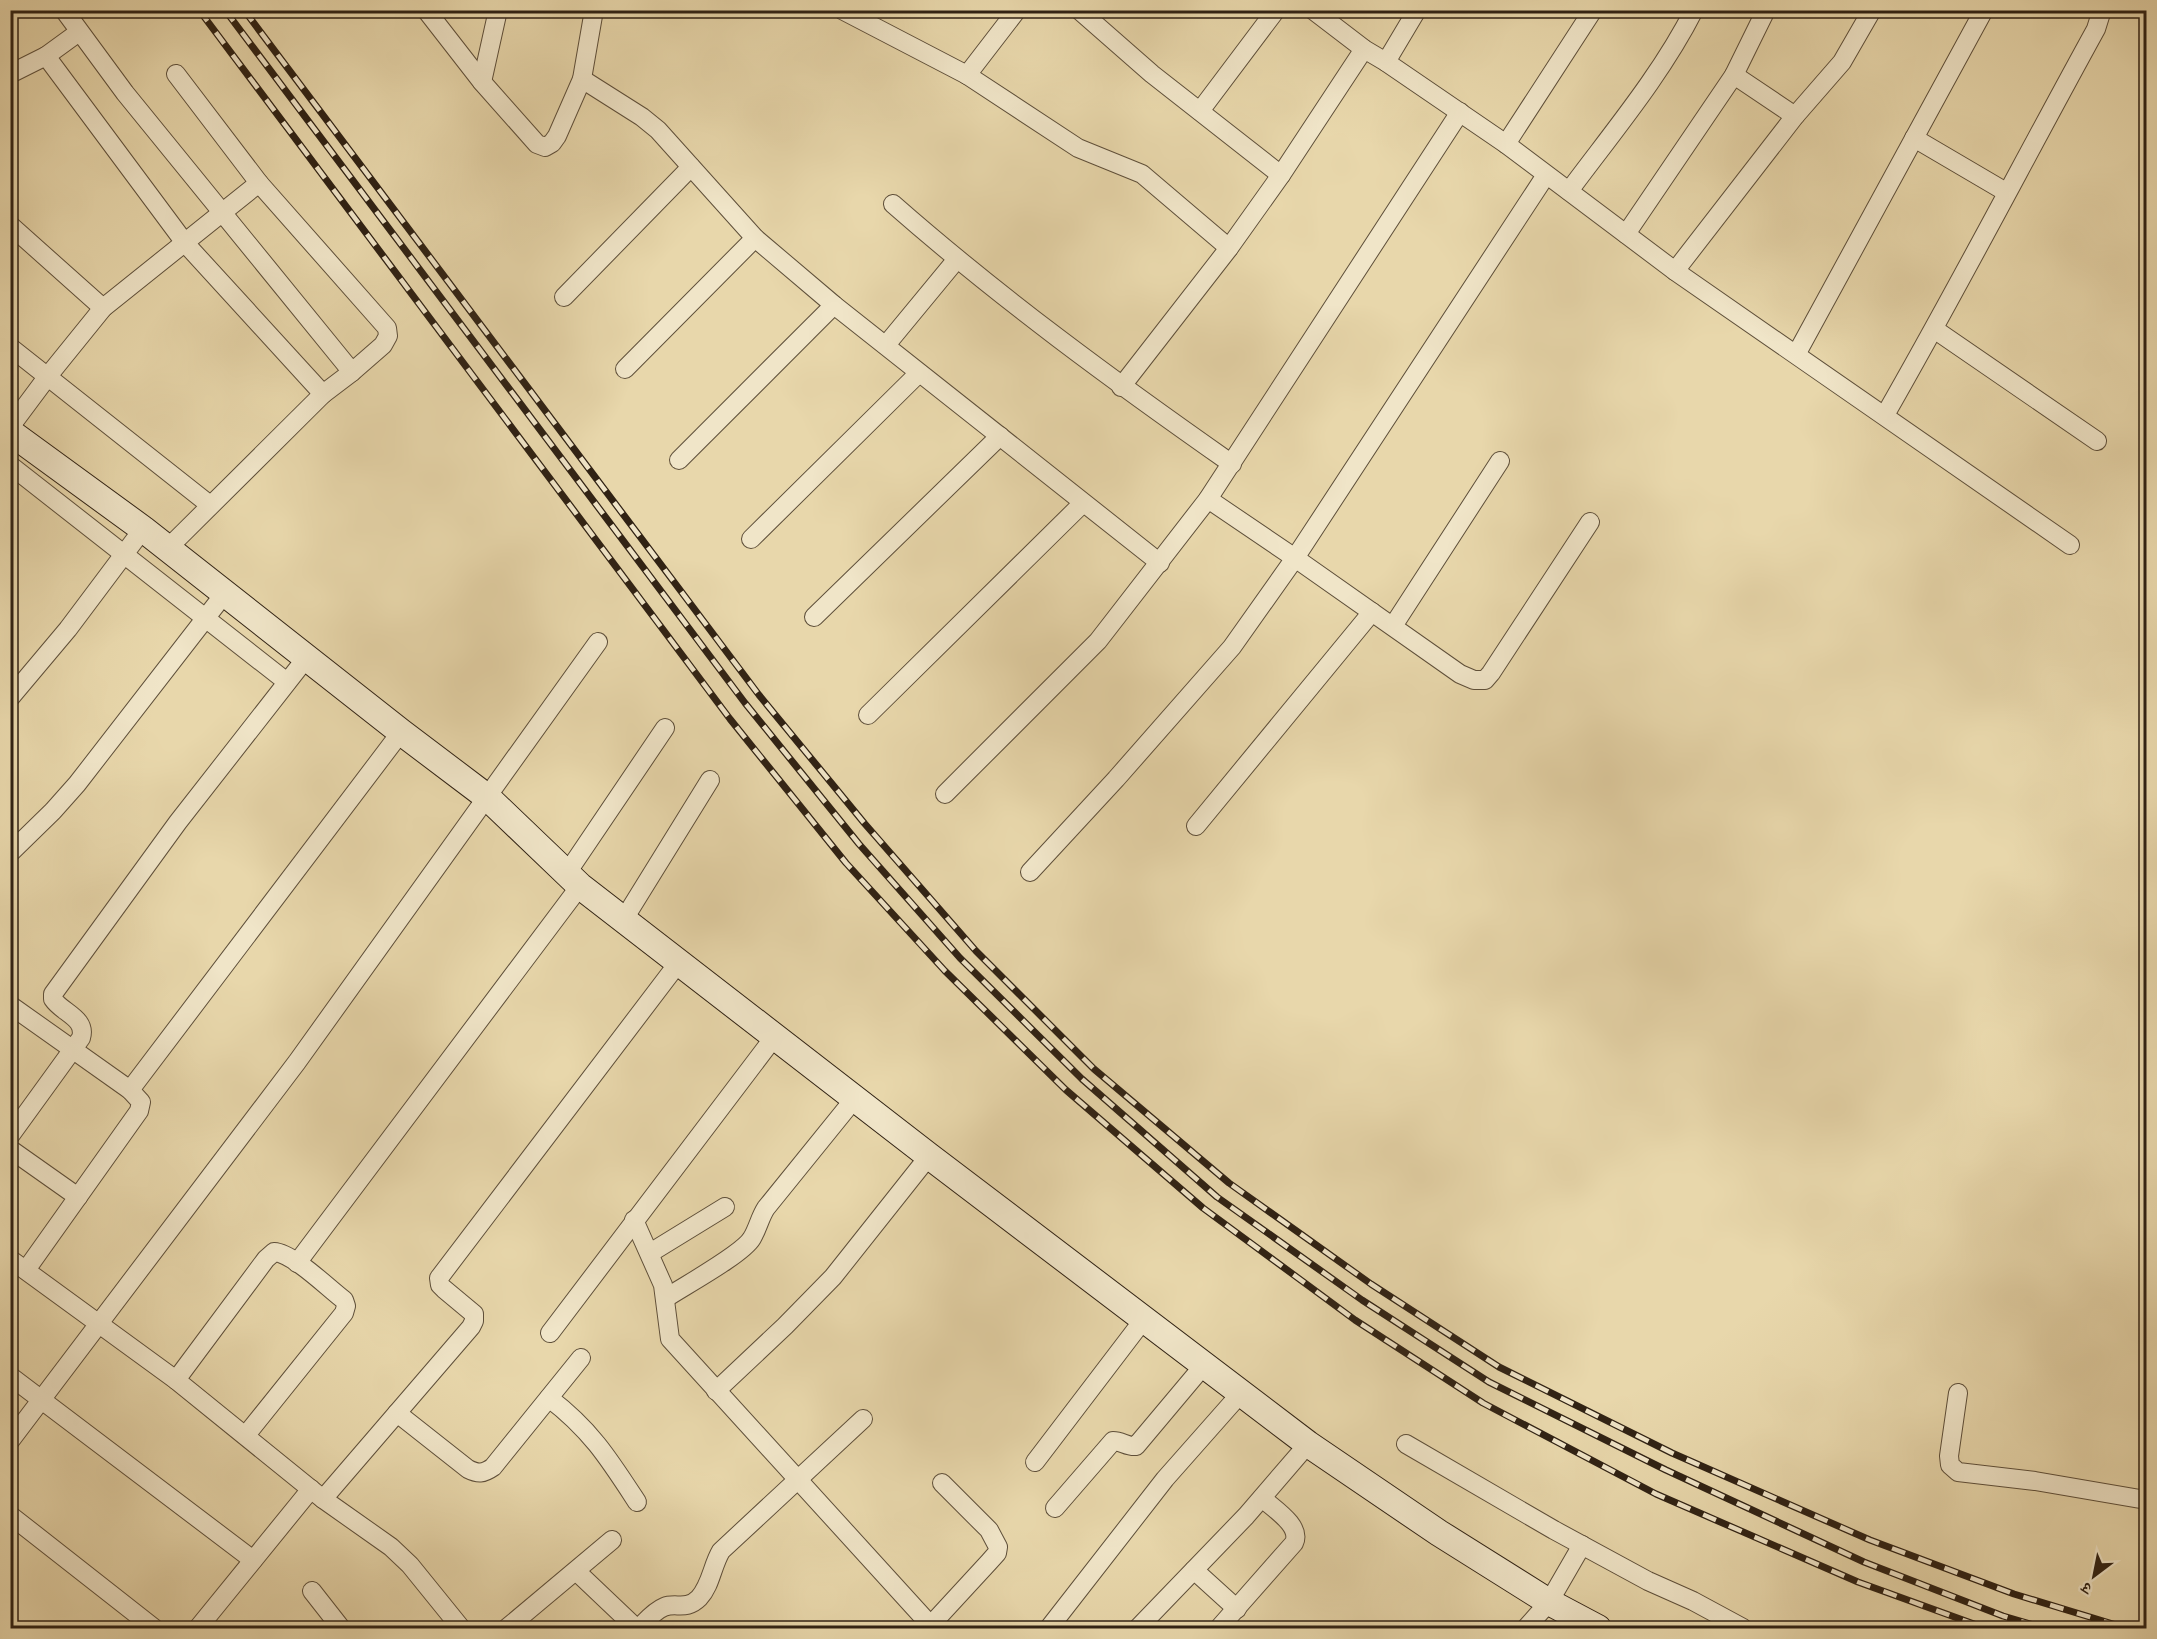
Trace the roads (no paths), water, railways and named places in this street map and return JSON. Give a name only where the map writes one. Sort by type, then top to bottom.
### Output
[{"type":"street","points":[[64,10],[125,93],[352,372]]},
{"type":"street","points":[[426,10],[482,82],[537,144],[545,147],[557,136],[582,79],[594,10]]},
{"type":"street","points":[[482,82],[498,10]]},
{"type":"street","points":[[842,10],[967,75],[1078,148],[1142,174],[1229,248]]},
{"type":"street","points":[[967,75],[1017,10]]},
{"type":"street","points":[[1079,10],[1152,74],[1281,175]]},
{"type":"street","points":[[1200,111],[1276,10]]},
{"type":"street","points":[[1386,62],[1417,10]]},
{"type":"street","points":[[1506,144],[1593,10]]},
{"type":"street","points":[[1569,191],[1659,69],[1681,36],[1694,10]]},
{"type":"street","points":[[1626,234],[1734,75],[1766,10]]},
{"type":"street","points":[[1675,271],[1795,116],[1842,62],[1872,10]]},
{"type":"street","points":[[1797,354],[1984,10]]},
{"type":"street","points":[[1885,415],[2096,29],[2100,10]]},
{"type":"street","points":[[1316,11],[1364,49],[1506,144],[1675,271],[2070,544]]},
{"type":"street","points":[[10,74],[46,56],[80,32]]},
{"type":"street","points":[[1121,387],[1229,248],[1281,175],[1364,49]]},
{"type":"street","points":[[46,56],[185,243],[322,394]]},
{"type":"street","points":[[168,548],[322,394],[383,345],[388,336],[387,328],[259,183],[176,75]]},
{"type":"street","points":[[1734,75],[1795,116]]},
{"type":"street","points":[[582,79],[642,117],[658,130],[755,238],[834,305],[1160,562]]},
{"type":"street","points":[[945,794],[1098,641],[1208,499],[1460,112]]},
{"type":"street","points":[[1914,138],[2006,192]]},
{"type":"street","points":[[564,297],[691,167]]},
{"type":"street","points":[[1030,872],[1116,779],[1232,647],[1295,558],[1546,175]]},
{"type":"street","points":[[10,427],[103,308],[259,183]]},
{"type":"street","points":[[893,204],[957,260],[1121,387],[1232,464]]},
{"type":"street","points":[[10,225],[103,308]]},
{"type":"street","points":[[626,369],[755,238]]},
{"type":"street","points":[[886,345],[957,260]]},
{"type":"street","points":[[679,460],[834,305]]},
{"type":"street","points":[[1934,329],[2097,441]]},
{"type":"street","points":[[10,347],[210,505]]},
{"type":"street","points":[[751,539],[919,373]]},
{"type":"street","points":[[10,432],[168,548],[487,797],[574,879],[679,962],[1308,1444],[1438,1533],[1549,1602],[1598,1629]]},
{"type":"street","points":[[814,617],[1000,436]]},
{"type":"street","points":[[1393,626],[1500,461]]},
{"type":"street","points":[[10,465],[288,682]]},
{"type":"street","points":[[1208,499],[1460,674],[1474,680],[1485,680],[1491,673],[1590,522]]},
{"type":"street","points":[[868,715],[1083,503]]},
{"type":"street","points":[[10,698],[68,629],[143,529]]},
{"type":"street","points":[[10,853],[53,811],[76,784],[225,593]]},
{"type":"street","points":[[1196,826],[1372,612]]},
{"type":"street","points":[[10,1441],[101,1324],[297,1062],[598,642]]},
{"type":"street","points":[[10,1136],[74,1050],[83,1030],[80,1024],[56,1004],[53,994],[178,822],[307,657]]},
{"type":"street","points":[[297,1263],[574,879],[665,728]]},
{"type":"street","points":[[130,1090],[401,732]]},
{"type":"street","points":[[624,919],[710,780]]},
{"type":"street","points":[[206,1625],[254,1560],[397,1413],[471,1327],[474,1314],[440,1285],[439,1278],[679,962]]},
{"type":"street","points":[[10,1005],[130,1090],[141,1102],[139,1111],[26,1270]]},
{"type":"street","points":[[550,1333],[775,1036]]},
{"type":"street","points":[[666,1298],[747,1245],[753,1238],[759,1219],[766,1208],[855,1098]]},
{"type":"street","points":[[10,1149],[78,1197]]},
{"type":"street","points":[[716,1391],[786,1326],[832,1277],[864,1240],[928,1155]]},
{"type":"street","points":[[650,1253],[725,1208]]},
{"type":"street","points":[[634,1220],[663,1285],[670,1340],[923,1625],[989,1562],[999,1547],[989,1530],[942,1483]]},
{"type":"street","points":[[176,1380],[266,1259],[274,1252],[281,1252],[297,1263],[344,1300],[346,1306],[344,1313],[246,1435]]},
{"type":"street","points":[[10,1259],[176,1380],[317,1494],[391,1547],[410,1565],[451,1625]]},
{"type":"street","points":[[1035,1462],[1144,1319]]},
{"type":"street","points":[[397,1413],[468,1469],[477,1473],[485,1473],[581,1358]]},
{"type":"street","points":[[1055,1508],[1113,1441],[1121,1441],[1129,1447],[1136,1446],[1204,1365]]},
{"type":"street","points":[[10,1376],[254,1560]]},
{"type":"street","points":[[1049,1629],[1165,1479],[1241,1393]]},
{"type":"street","points":[[1958,1393],[1949,1456],[1950,1465],[1958,1472],[2035,1481],[2146,1500]]},
{"type":"street","points":[[549,1398],[590,1433],[637,1502]]},
{"type":"street","points":[[576,1571],[638,1629],[661,1608],[689,1605],[699,1598],[707,1586],[715,1561],[721,1551],[798,1482],[863,1419]]},
{"type":"street","points":[[1138,1629],[1262,1498],[1308,1444]]},
{"type":"street","points":[[1406,1444],[1582,1545],[1743,1629]]},
{"type":"street","points":[[1219,1629],[1294,1544],[1297,1537],[1295,1529],[1262,1498]]},
{"type":"street","points":[[10,1515],[154,1629]]},
{"type":"street","points":[[508,1628],[612,1540]]},
{"type":"street","points":[[1526,1629],[1549,1602],[1582,1545]]},
{"type":"street","points":[[1194,1570],[1237,1609]]},
{"type":"street","points":[[312,1591],[341,1629]]},
{"type":"railway","points":[[199,10],[730,719],[846,863],[945,971],[1066,1090],[1203,1208],[1355,1320],[1483,1403],[1656,1494],[1858,1582],[1985,1628]]},
{"type":"railway","points":[[225,10],[745,703],[859,844],[960,958],[1082,1079],[1217,1197],[1362,1300],[1489,1382],[1666,1470],[1864,1562],[2003,1616],[2044,1628]]},
{"type":"railway","points":[[244,10],[759,695],[865,824],[976,951],[1094,1069],[1229,1183],[1371,1284],[1499,1367],[1672,1453],[1870,1540],[2014,1594],[2126,1628]]}]
